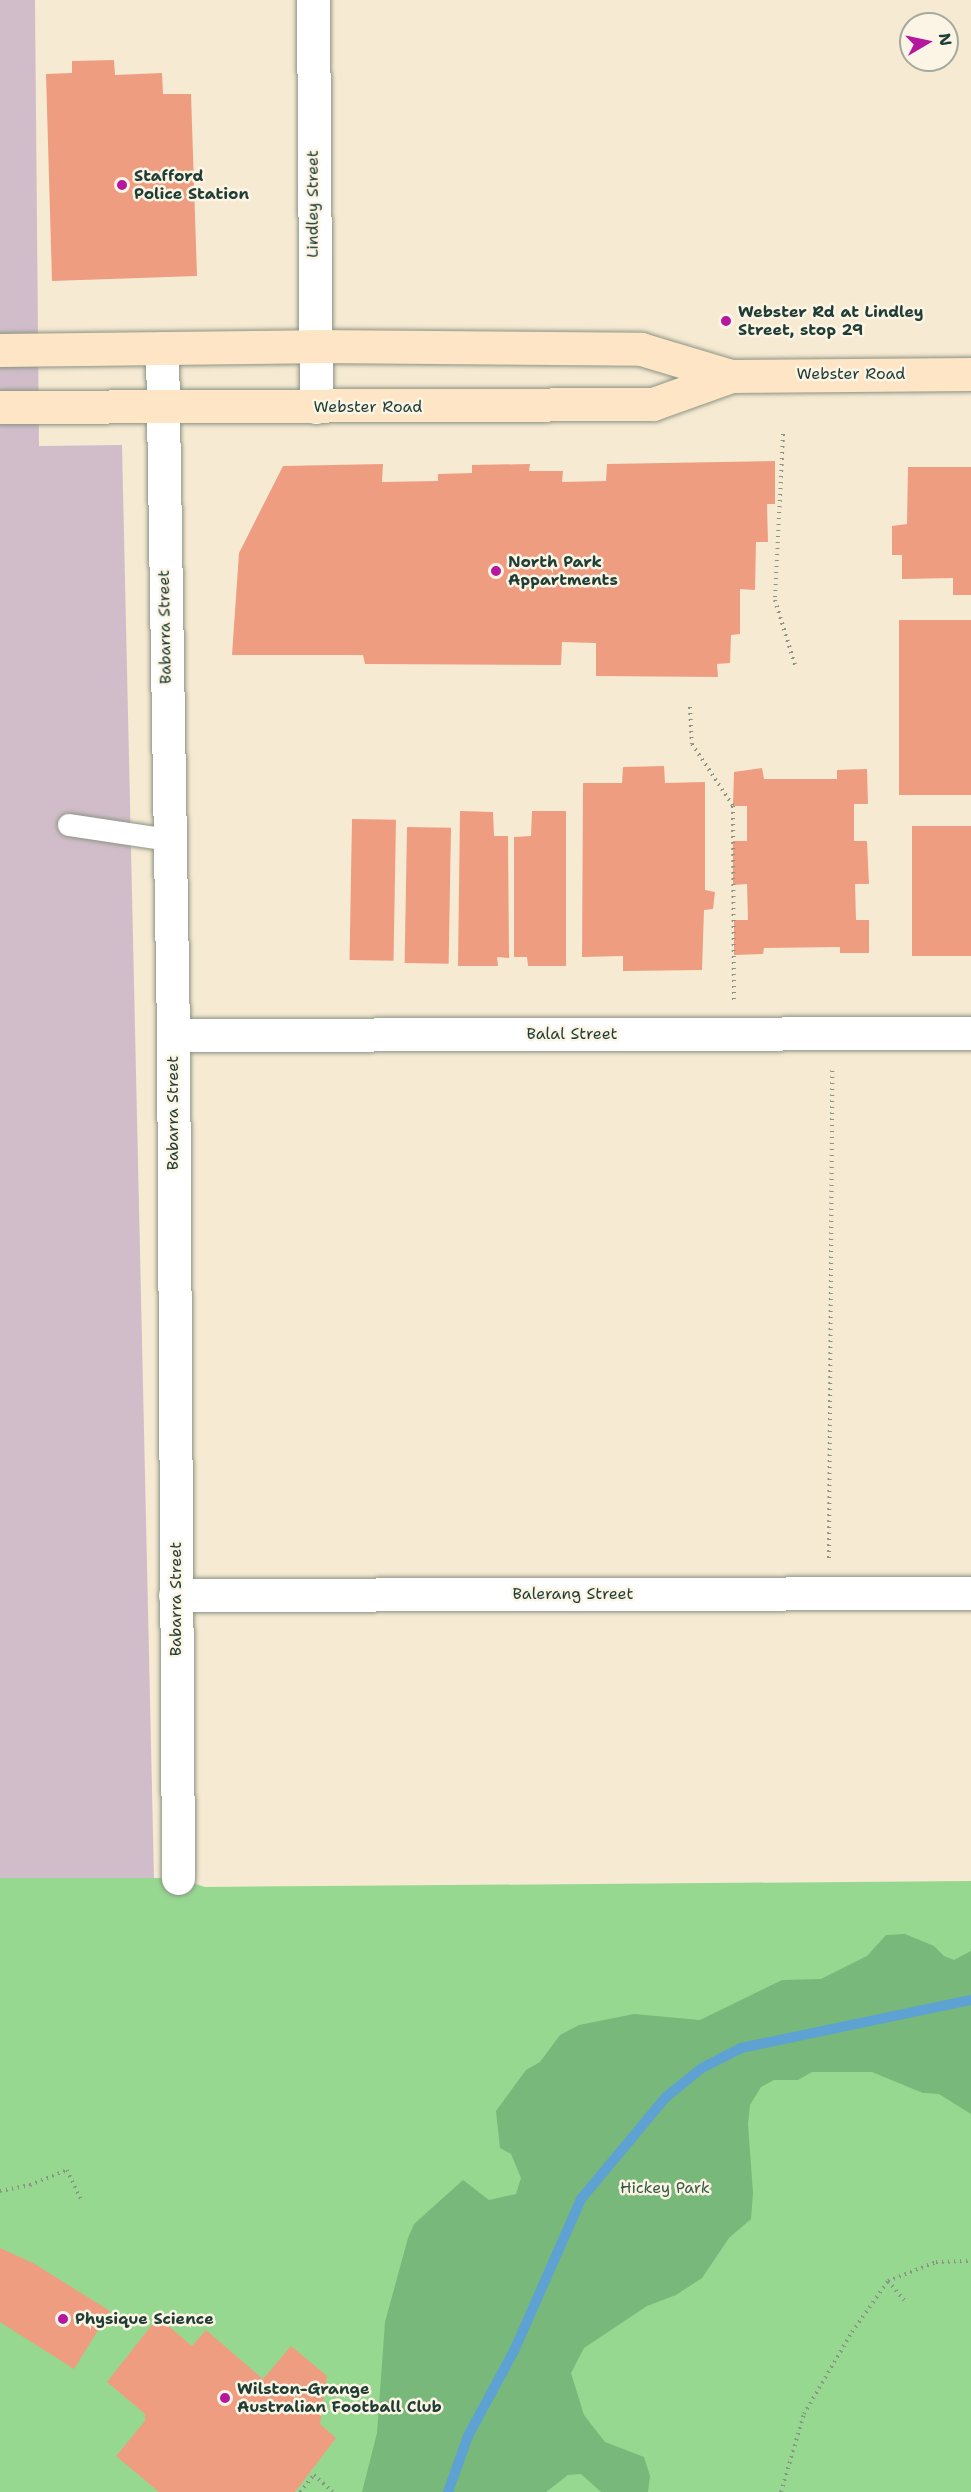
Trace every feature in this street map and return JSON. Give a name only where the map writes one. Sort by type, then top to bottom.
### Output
[{"type":"main road","name":"Webster Road","points":[[0,350],[314,346],[641,349],[730,376],[971,374]]},
{"type":"main road","name":"Webster Road","points":[[0,407],[653,404],[730,376]]},
{"type":"street","name":"Lindley Street","points":[[313,0],[315,407]]},
{"type":"street","name":"Babarra Street","points":[[162,348],[173,1035],[178,1878]]},
{"type":"street","name":"Balal Street","points":[[173,1035],[971,1033]]},
{"type":"street","name":"Balerang Street","points":[[175,1595],[971,1593]]},
{"type":"lane","points":[[69,825],[169,840]]},
{"type":"path","points":[[783,434],[775,600],[795,665]]},
{"type":"path","points":[[690,707],[692,744],[733,806],[734,1034]]},
{"type":"path","points":[[829,1593],[832,1033]]},
{"type":"path","points":[[0,2191],[30,2185],[68,2170],[82,2202]]},
{"type":"path","points":[[781,2492],[804,2414],[852,2332],[888,2281],[936,2262],[971,2262]]},
{"type":"path","points":[[888,2281],[904,2300]]},
{"type":"path","points":[[300,2492],[314,2475],[333,2492]]},
{"type":"shaded area","points":[[0,0],[35,0],[39,446],[122,445],[154,1878],[0,1878]]},
{"type":"green space","name":"Hickey Park","points":[[0,1878],[178,1878],[205,1887],[971,1881],[971,2492],[0,2492]]},
{"type":"green space","points":[[905,1934],[934,1946],[944,1956],[954,1960],[971,1951],[971,2114],[939,2094],[923,2093],[872,2072],[812,2072],[798,2080],[774,2080],[761,2087],[750,2105],[748,2124],[753,2193],[751,2219],[729,2238],[702,2278],[676,2295],[647,2306],[584,2348],[571,2373],[584,2415],[605,2442],[644,2457],[650,2476],[648,2492],[601,2492],[581,2474],[568,2475],[546,2492],[362,2492],[377,2433],[385,2322],[414,2224],[463,2180],[489,2200],[516,2194],[521,2178],[511,2154],[500,2148],[496,2111],[526,2070],[540,2062],[560,2035],[579,2025],[634,2014],[700,2020],[782,1980],[821,1979],[867,1956],[886,1935]]},
{"type":"building","name":"Stafford Police Station","points":[[114,60],[115,75],[162,73],[163,94],[191,94],[197,276],[52,281],[46,74],[72,73],[72,61]]},
{"type":"building","name":"North Park Appartments","points":[[775,461],[775,504],[767,504],[768,542],[756,542],[755,590],[740,589],[740,634],[731,635],[730,663],[717,664],[718,677],[596,676],[596,643],[562,642],[561,665],[365,664],[363,655],[232,655],[239,553],[283,466],[383,464],[382,482],[438,481],[438,474],[472,473],[472,465],[530,464],[529,471],[563,471],[562,482],[606,481],[607,464]]},
{"type":"building","points":[[908,467],[971,467],[971,595],[953,595],[953,578],[902,579],[902,555],[892,555],[892,526],[907,524]]},
{"type":"building","points":[[899,620],[971,620],[971,795],[899,795]]},
{"type":"building","points":[[664,766],[665,783],[705,782],[705,890],[715,892],[713,909],[704,910],[702,970],[623,971],[623,956],[582,957],[583,783],[622,783],[623,767]]},
{"type":"building","points":[[762,768],[764,779],[837,779],[837,770],[867,769],[868,804],[854,804],[854,841],[867,841],[869,884],[855,884],[856,920],[869,920],[869,953],[840,953],[840,947],[764,948],[763,954],[734,955],[734,920],[748,920],[747,884],[733,885],[733,841],[747,841],[747,806],[733,806],[734,772]]},
{"type":"building","points":[[460,811],[493,812],[494,836],[508,836],[509,958],[497,957],[498,966],[458,966]]},
{"type":"building","points":[[532,811],[566,811],[566,966],[528,966],[527,957],[514,957],[514,837],[531,836]]},
{"type":"building","points":[[352,819],[396,820],[394,961],[350,960]]},
{"type":"building","points":[[912,826],[971,826],[971,956],[912,956]]},
{"type":"building","points":[[407,827],[451,828],[449,964],[405,963]]},
{"type":"building","points":[[0,2248],[33,2263],[110,2311],[74,2369],[0,2322]]},
{"type":"building","name":"Wilston-Grange Australian Football Club","points":[[158,2317],[192,2346],[206,2330],[263,2379],[291,2346],[327,2376],[320,2424],[336,2438],[295,2492],[159,2492],[116,2456],[145,2421],[145,2414],[107,2382]]},
{"type":"waterway","points":[[448,2492],[468,2436],[514,2351],[581,2199],[666,2097],[702,2068],[741,2048],[971,2000]]},
{"type":"place","name":"Stafford Police Station","points":[[122,185]]},
{"type":"place","name":"Webster Rd at Lindley Street, stop 29","points":[[726,321]]},
{"type":"place","name":"North Park Appartments","points":[[496,571]]},
{"type":"place","name":"Physique Science","points":[[63,2319]]},
{"type":"place","name":"Wilston-Grange Australian Football Club","points":[[225,2398]]}]
